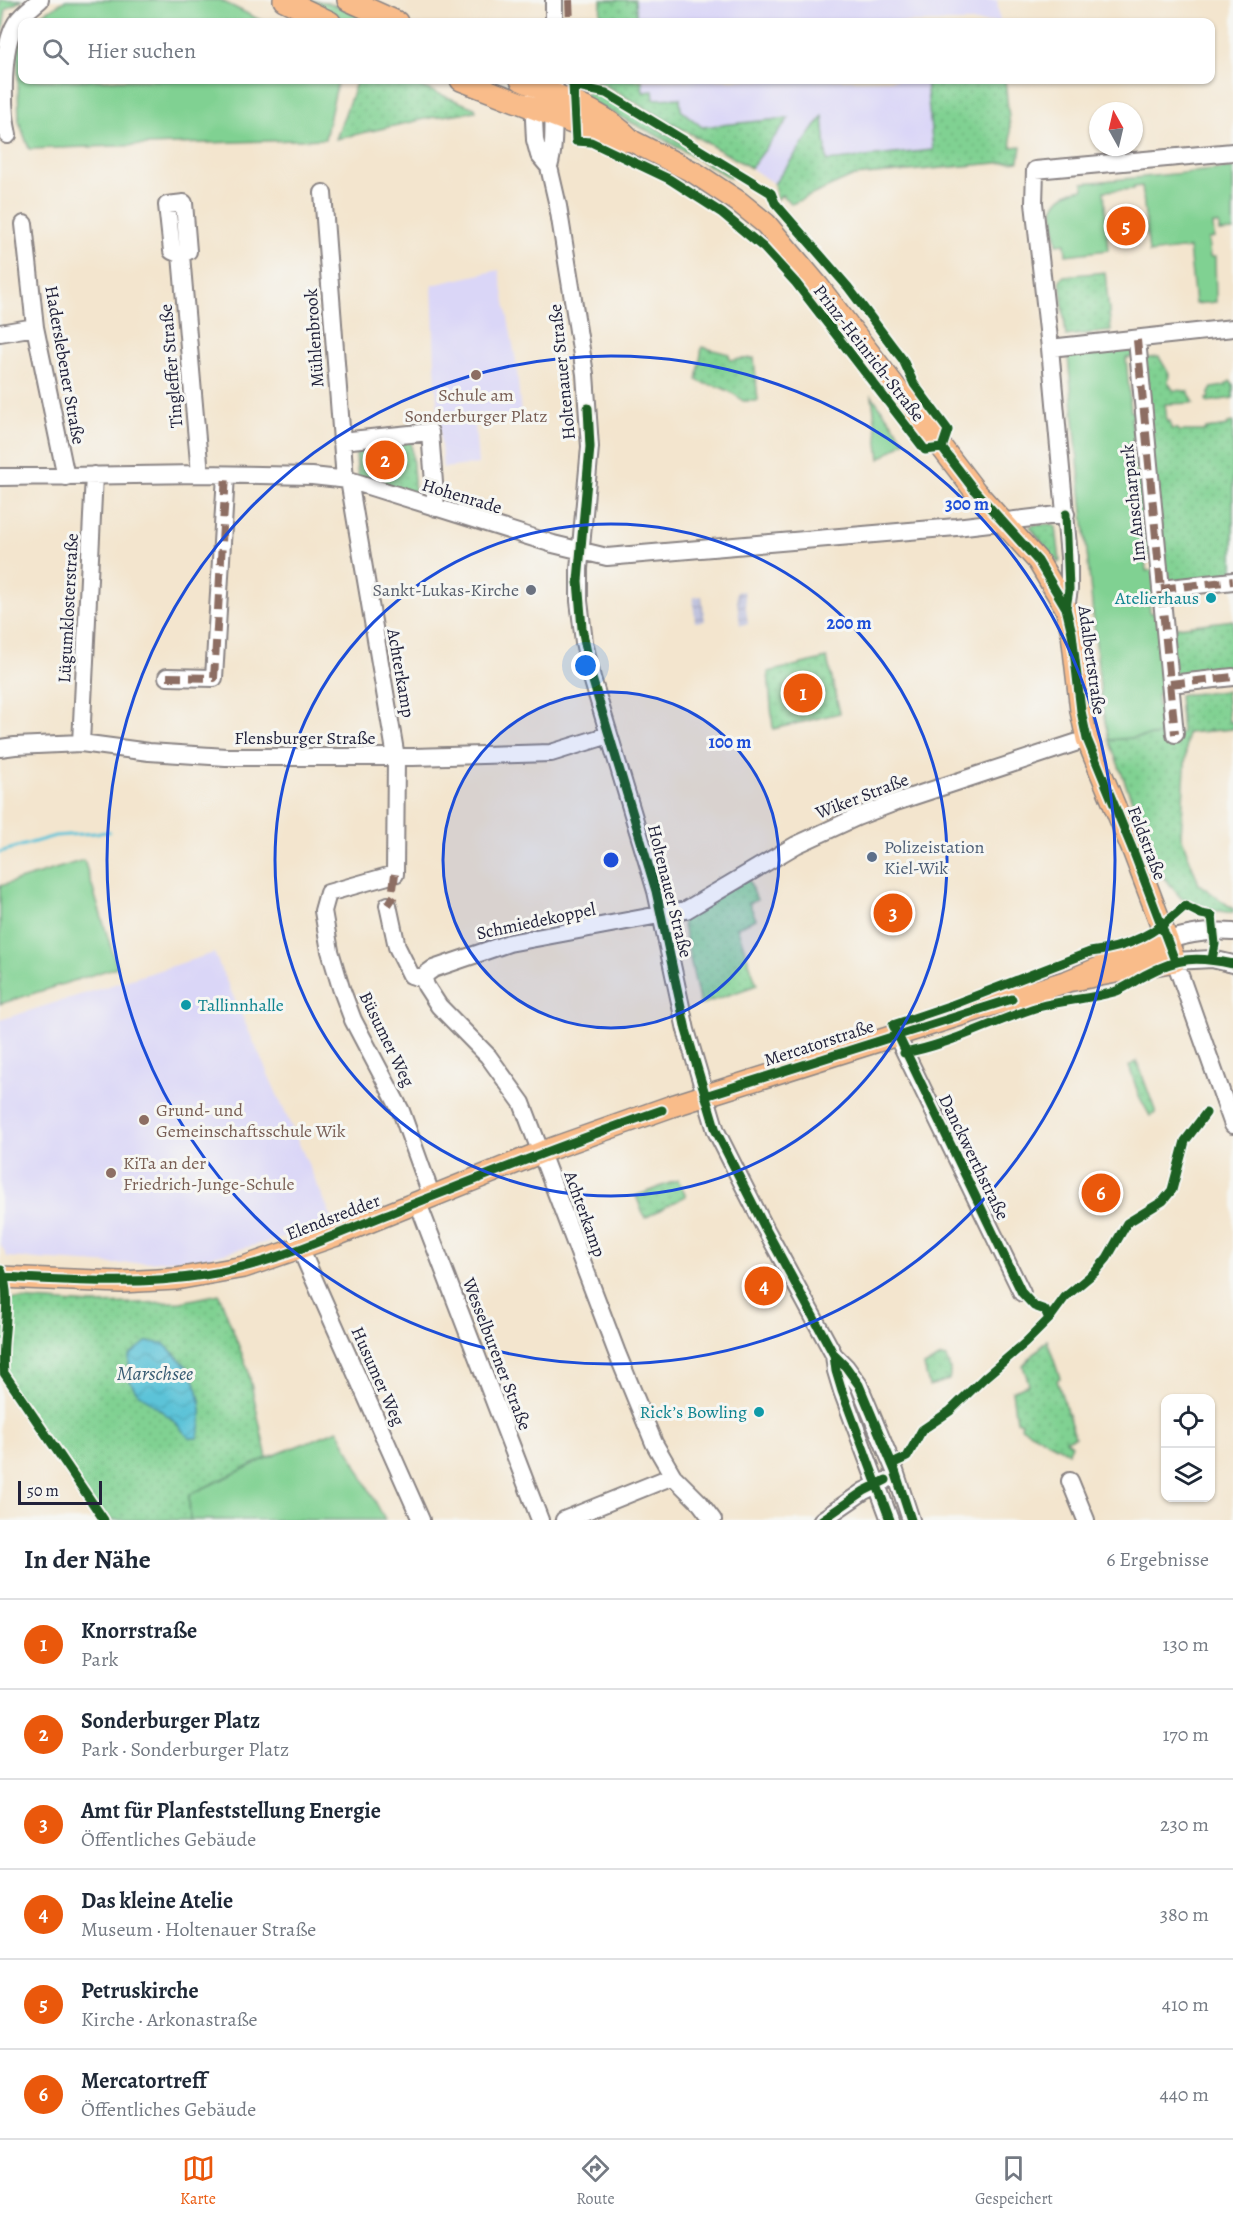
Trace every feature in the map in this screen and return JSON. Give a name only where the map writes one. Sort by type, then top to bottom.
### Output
[{"type":"main road","points":[[284,0],[322,18]]},
{"type":"main road","points":[[348,0],[388,18]]},
{"type":"main road","name":"Prinz-Heinrich-Straße","points":[[470,84],[611,138],[632,141],[713,184],[766,224],[818,286],[975,491],[1038,561],[1066,608]]},
{"type":"main road","name":"Prinz-Heinrich-Straße","points":[[540,84],[618,125],[632,141]]},
{"type":"main road","name":"Adalbertstraße","points":[[1066,608],[1072,633],[1081,711],[1087,739]]},
{"type":"main road","name":"Feldstraße","points":[[1087,739],[1129,839],[1175,961]]},
{"type":"main road","name":"Mercatorstraße","points":[[705,1096],[1068,981],[1167,940]]},
{"type":"main road","name":"Mercatorstraße","points":[[1068,981],[1175,961]]},
{"type":"main road","name":"Elendsredder","points":[[0,1277],[121,1282],[176,1279],[244,1267],[425,1200],[542,1152],[705,1096]]},
{"type":"street","points":[[21,18],[40,0]]},
{"type":"street","points":[[554,0],[554,18]]},
{"type":"street","points":[[8,135],[4,118],[6,50],[18,21]]},
{"type":"street","name":"Holtenauer Straße","points":[[540,84],[532,108],[539,155],[549,167]]},
{"type":"street","name":"Holtenauer Straße","points":[[540,84],[552,115],[553,148],[549,167],[558,206],[581,342],[589,413],[588,467],[578,591],[582,628],[592,678],[662,915],[686,1030],[716,1131],[834,1356],[846,1367],[859,1385],[897,1476],[911,1520]]},
{"type":"street","name":"Adalbertstraße","points":[[1066,608],[1069,589],[1066,514],[1034,203],[1035,170],[1233,152]]},
{"type":"street","name":"Mühlenbrook","points":[[323,194],[341,441],[347,480]]},
{"type":"street","name":"Haderslebener Straße","points":[[24,224],[35,327],[66,477]]},
{"type":"street","name":"Tingleffer Straße","points":[[181,255],[200,474]]},
{"type":"street","points":[[0,333],[35,327]]},
{"type":"street","points":[[1050,348],[1233,328]]},
{"type":"street","name":"Im Anscharpark","points":[[1137,340],[1175,734]]},
{"type":"street","points":[[341,441],[430,432],[436,508]]},
{"type":"street","name":"Hohenrade","points":[[0,477],[200,474],[312,476],[347,480],[580,551],[607,557],[1066,514]]},
{"type":"street","name":"Lügumklosterstraße","points":[[81,743],[94,475]]},
{"type":"street","points":[[167,676],[214,678],[226,475]]},
{"type":"street","name":"Achterkamp","points":[[347,480],[396,757],[395,874]]},
{"type":"street","points":[[1161,589],[1233,581]]},
{"type":"street","points":[[1170,684],[1233,677]]},
{"type":"street","name":"Flensburger Straße","points":[[0,748],[81,743],[149,752],[226,757],[396,757],[551,753],[609,735]]},
{"type":"street","name":"Wiker Straße","points":[[662,915],[686,910],[796,845],[857,817],[1087,739]]},
{"type":"street","name":"Büsumer Weg","points":[[395,874],[328,893],[323,910],[330,951],[341,988],[353,1020],[401,1111],[425,1200]]},
{"type":"street","name":"Achterkamp","points":[[388,905],[397,947],[411,975],[424,979],[439,1006],[488,1056],[522,1102],[617,1353],[654,1443],[673,1476],[700,1503],[712,1520]]},
{"type":"street","name":"Schmiedekoppel","points":[[424,979],[426,974],[433,969],[509,943],[662,915]]},
{"type":"street","points":[[1167,940],[1214,930],[1233,932]]},
{"type":"street","points":[[1175,961],[1212,959],[1233,964]]},
{"type":"street","name":"Feldstraße","points":[[1175,961],[1233,1125]]},
{"type":"street","name":"Danckwerthstraße","points":[[897,1036],[1022,1293]]},
{"type":"street","name":"Wesselburener Straße","points":[[425,1200],[540,1520]]},
{"type":"street","name":"Husumer Weg","points":[[300,1248],[421,1520]]},
{"type":"street","name":"Holtenauer Straße","points":[[834,1356],[836,1371],[890,1520]]},
{"type":"street","points":[[564,1520],[673,1476]]},
{"type":"street","points":[[822,1520],[877,1484],[897,1476]]},
{"type":"street","points":[[1070,1481],[1086,1520]]},
{"type":"shaded area","points":[[624,0],[997,0],[999,18],[626,18]]},
{"type":"shaded area","points":[[633,84],[1005,84],[1012,147],[1021,146],[1020,158],[1019,161],[854,176],[792,204],[781,195],[777,200],[774,184],[751,168],[788,118],[702,127],[680,110],[635,97]]},
{"type":"shaded area","name":"Schule am Sonderburger Platz","points":[[499,270],[516,361],[521,415],[474,414],[478,464],[443,468],[436,388],[432,285]]},
{"type":"shaded area","points":[[744,591],[748,624],[740,625],[736,592]]},
{"type":"shaded area","points":[[702,596],[705,621],[695,622],[693,597]]},
{"type":"shaded area","name":"Grund- und Gemeinschaftsschule Wik","points":[[214,953],[333,1220],[275,1240],[206,1258],[115,1264],[7,1257],[0,1243],[0,1020]]},
{"type":"green space","points":[[0,0],[22,0],[6,9],[0,50]]},
{"type":"green space","points":[[66,0],[220,0],[256,18],[36,18]]},
{"type":"green space","points":[[297,0],[327,2],[369,18],[340,18]]},
{"type":"green space","points":[[601,0],[635,0],[637,18],[600,18]]},
{"type":"green space","points":[[18,84],[337,84],[325,139],[29,149],[19,121]]},
{"type":"green space","points":[[356,84],[414,84],[475,108],[476,111],[429,118],[336,139]]},
{"type":"green space","points":[[603,84],[642,84],[643,92],[653,91],[654,99],[680,98],[681,110],[702,127],[789,118],[751,168]]},
{"type":"green space","points":[[926,84],[1005,84],[1012,147],[1021,146],[1019,161],[854,176],[792,204],[781,195],[777,200],[774,184],[823,116],[827,161],[933,150]]},
{"type":"green space","points":[[588,92],[601,94],[738,177],[729,177],[656,135],[583,98]]},
{"type":"green space","points":[[1233,168],[1233,231],[1219,232],[1219,224],[1213,224],[1214,238],[1208,239],[1210,257],[1215,257],[1216,302],[1195,304],[1189,248],[1149,253],[1142,186],[1134,187],[1134,189],[1104,191],[1108,250],[1066,255],[1065,243],[1057,244],[1053,210],[1065,195],[1083,189],[1083,183]]},
{"type":"green space","points":[[1105,272],[1111,331],[1066,336],[1060,280],[1064,276]]},
{"type":"green space","points":[[702,347],[729,354],[730,360],[754,358],[758,401],[743,401],[727,390],[697,380]]},
{"type":"green space","points":[[1134,350],[1135,357],[1126,358],[1131,412],[1140,411],[1140,417],[1131,418],[1133,432],[1141,431],[1143,455],[1135,457],[1137,477],[1145,477],[1153,555],[1145,557],[1146,571],[1155,570],[1158,599],[1149,600],[1150,613],[1159,612],[1168,693],[1157,694],[1158,707],[1170,706],[1170,716],[1160,717],[1161,731],[1172,731],[1171,734],[1109,740],[1102,707],[1068,357]]},
{"type":"green space","points":[[1159,357],[1169,374],[1168,382],[1173,390],[1188,391],[1194,403],[1165,404],[1167,421],[1170,421],[1171,429],[1206,431],[1206,429],[1228,426],[1228,423],[1233,422],[1233,577],[1167,582],[1139,359]]},
{"type":"green space","points":[[1230,381],[1233,385],[1233,398],[1207,402],[1206,399],[1209,398],[1212,388],[1224,386]]},
{"type":"green space","points":[[872,396],[905,441],[880,459]]},
{"type":"green space","points":[[411,437],[415,494],[358,478],[355,442]]},
{"type":"green space","points":[[1052,524],[1056,527],[1060,561],[1058,563],[1030,527]]},
{"type":"green space","points":[[1233,620],[1233,673],[1184,678],[1175,675],[1170,628]]},
{"type":"green space","points":[[827,658],[840,713],[773,729],[768,672]]},
{"type":"green space","points":[[1226,691],[1229,722],[1233,722],[1233,729],[1187,733],[1181,836],[1199,884],[1233,909],[1233,913],[1196,908],[1181,898],[1159,872],[1109,740],[1182,733],[1179,695]]},
{"type":"green space","points":[[84,860],[117,967],[0,1004],[0,886]]},
{"type":"green space","points":[[746,873],[757,900],[749,903],[756,919],[737,927],[757,985],[700,1005],[680,911]]},
{"type":"green space","points":[[1137,1061],[1156,1113],[1150,1116],[1139,1096],[1129,1066]]},
{"type":"green space","points":[[678,1180],[686,1196],[645,1218],[636,1196]]},
{"type":"green space","points":[[219,1294],[248,1370],[267,1458],[189,1495],[190,1520],[99,1520],[0,1374],[4,1298],[92,1304],[181,1302]]},
{"type":"green space","points":[[1047,1340],[1060,1378],[1057,1380],[1075,1437],[1066,1440],[1072,1445],[1068,1452],[1021,1427],[1022,1423],[1016,1421],[1012,1391],[1029,1384],[1023,1366]]},
{"type":"green space","points":[[941,1357],[946,1358],[950,1371],[949,1380],[929,1386],[924,1366]]},
{"type":"green space","points":[[338,1430],[385,1520],[190,1520],[189,1495],[267,1458]]},
{"type":"water","name":"Marschsee","points":[[146,1342],[163,1343],[191,1373],[198,1391],[201,1411],[197,1438],[189,1438],[174,1421],[136,1391],[129,1380],[129,1356]]},
{"type":"waterway","points":[[0,852],[55,836],[109,832]]},
{"type":"marked path","points":[[569,0],[570,18]]},
{"type":"marked path","points":[[1137,340],[1175,734]]},
{"type":"marked path","points":[[167,677],[214,678],[226,475]]},
{"type":"marked path","points":[[1161,589],[1233,581]]},
{"type":"marked path","points":[[1170,684],[1233,677]]},
{"type":"marked path","points":[[393,889],[395,874]]},
{"type":"marked path","points":[[388,905],[394,896]]},
{"type":"cycle path","points":[[573,84],[576,141],[591,142],[669,179],[722,213],[764,248],[796,283],[925,450],[942,448]]},
{"type":"cycle path","points":[[574,84],[578,87],[606,93],[771,193],[775,203],[848,287],[903,360],[914,384],[948,430],[942,448]]},
{"type":"cycle path","points":[[588,408],[590,447],[578,581],[582,628],[592,678],[656,891],[686,1030],[716,1131],[764,1226],[834,1355],[859,1385],[895,1471],[911,1520]]},
{"type":"cycle path","points":[[942,448],[975,491],[1038,561],[1066,608]]},
{"type":"cycle path","points":[[1066,514],[1069,589],[1066,608],[1072,633],[1081,711],[1087,739],[1175,961]]},
{"type":"cycle path","points":[[1049,1319],[1045,1310],[1034,1306],[1022,1293],[893,1025],[1090,952],[1130,943],[1163,924],[1185,906],[1201,914],[1212,916],[1215,944],[1212,959]]},
{"type":"cycle path","points":[[904,1053],[955,1039],[1038,1007],[1114,992],[1157,969],[1178,962],[1198,959],[1233,964]]},
{"type":"cycle path","points":[[705,1096],[1012,999]]},
{"type":"cycle path","points":[[0,1277],[102,1281],[153,1280],[204,1275],[251,1265],[296,1250],[523,1161],[662,1110]]},
{"type":"cycle path","points":[[892,1464],[907,1457],[922,1430],[950,1411],[1025,1343],[1049,1319],[1065,1297],[1095,1272],[1107,1258],[1127,1223],[1163,1201],[1172,1190],[1185,1141],[1206,1113]]},
{"type":"cycle path","points":[[1,1270],[5,1282],[7,1308],[4,1373],[104,1520]]},
{"type":"cycle path","points":[[834,1355],[842,1391],[890,1520]]},
{"type":"cycle path","points":[[822,1520],[864,1491],[886,1480]]},
{"type":"place","name":"Petruskirche","points":[[1126,226]]},
{"type":"place","name":"Schule am Sonderburger Platz","points":[[476,375]]},
{"type":"place","name":"Sonderburger Platz","points":[[385,460]]},
{"type":"place","name":"Sankt-Lukas-Kirche","points":[[531,590]]},
{"type":"place","name":"Atelierhaus","points":[[1211,598]]},
{"type":"place","name":"Knorrstraße","points":[[803,693]]},
{"type":"place","name":"Polizeistation Kiel-Wik","points":[[872,857]]},
{"type":"place","name":"Amt für Planfeststellung Energie","points":[[893,913]]},
{"type":"place","name":"Tallinnhalle","points":[[186,1005]]},
{"type":"place","name":"Grund- und Gemeinschaftsschule Wik","points":[[144,1120]]},
{"type":"place","name":"KiTa an der Friedrich-Junge-Schule","points":[[111,1173]]},
{"type":"place","name":"Mercatortreff","points":[[1101,1193]]},
{"type":"place","name":"Das kleine Atelie","points":[[764,1286]]},
{"type":"place","name":"Rick’s Bowling","points":[[759,1412]]}]
